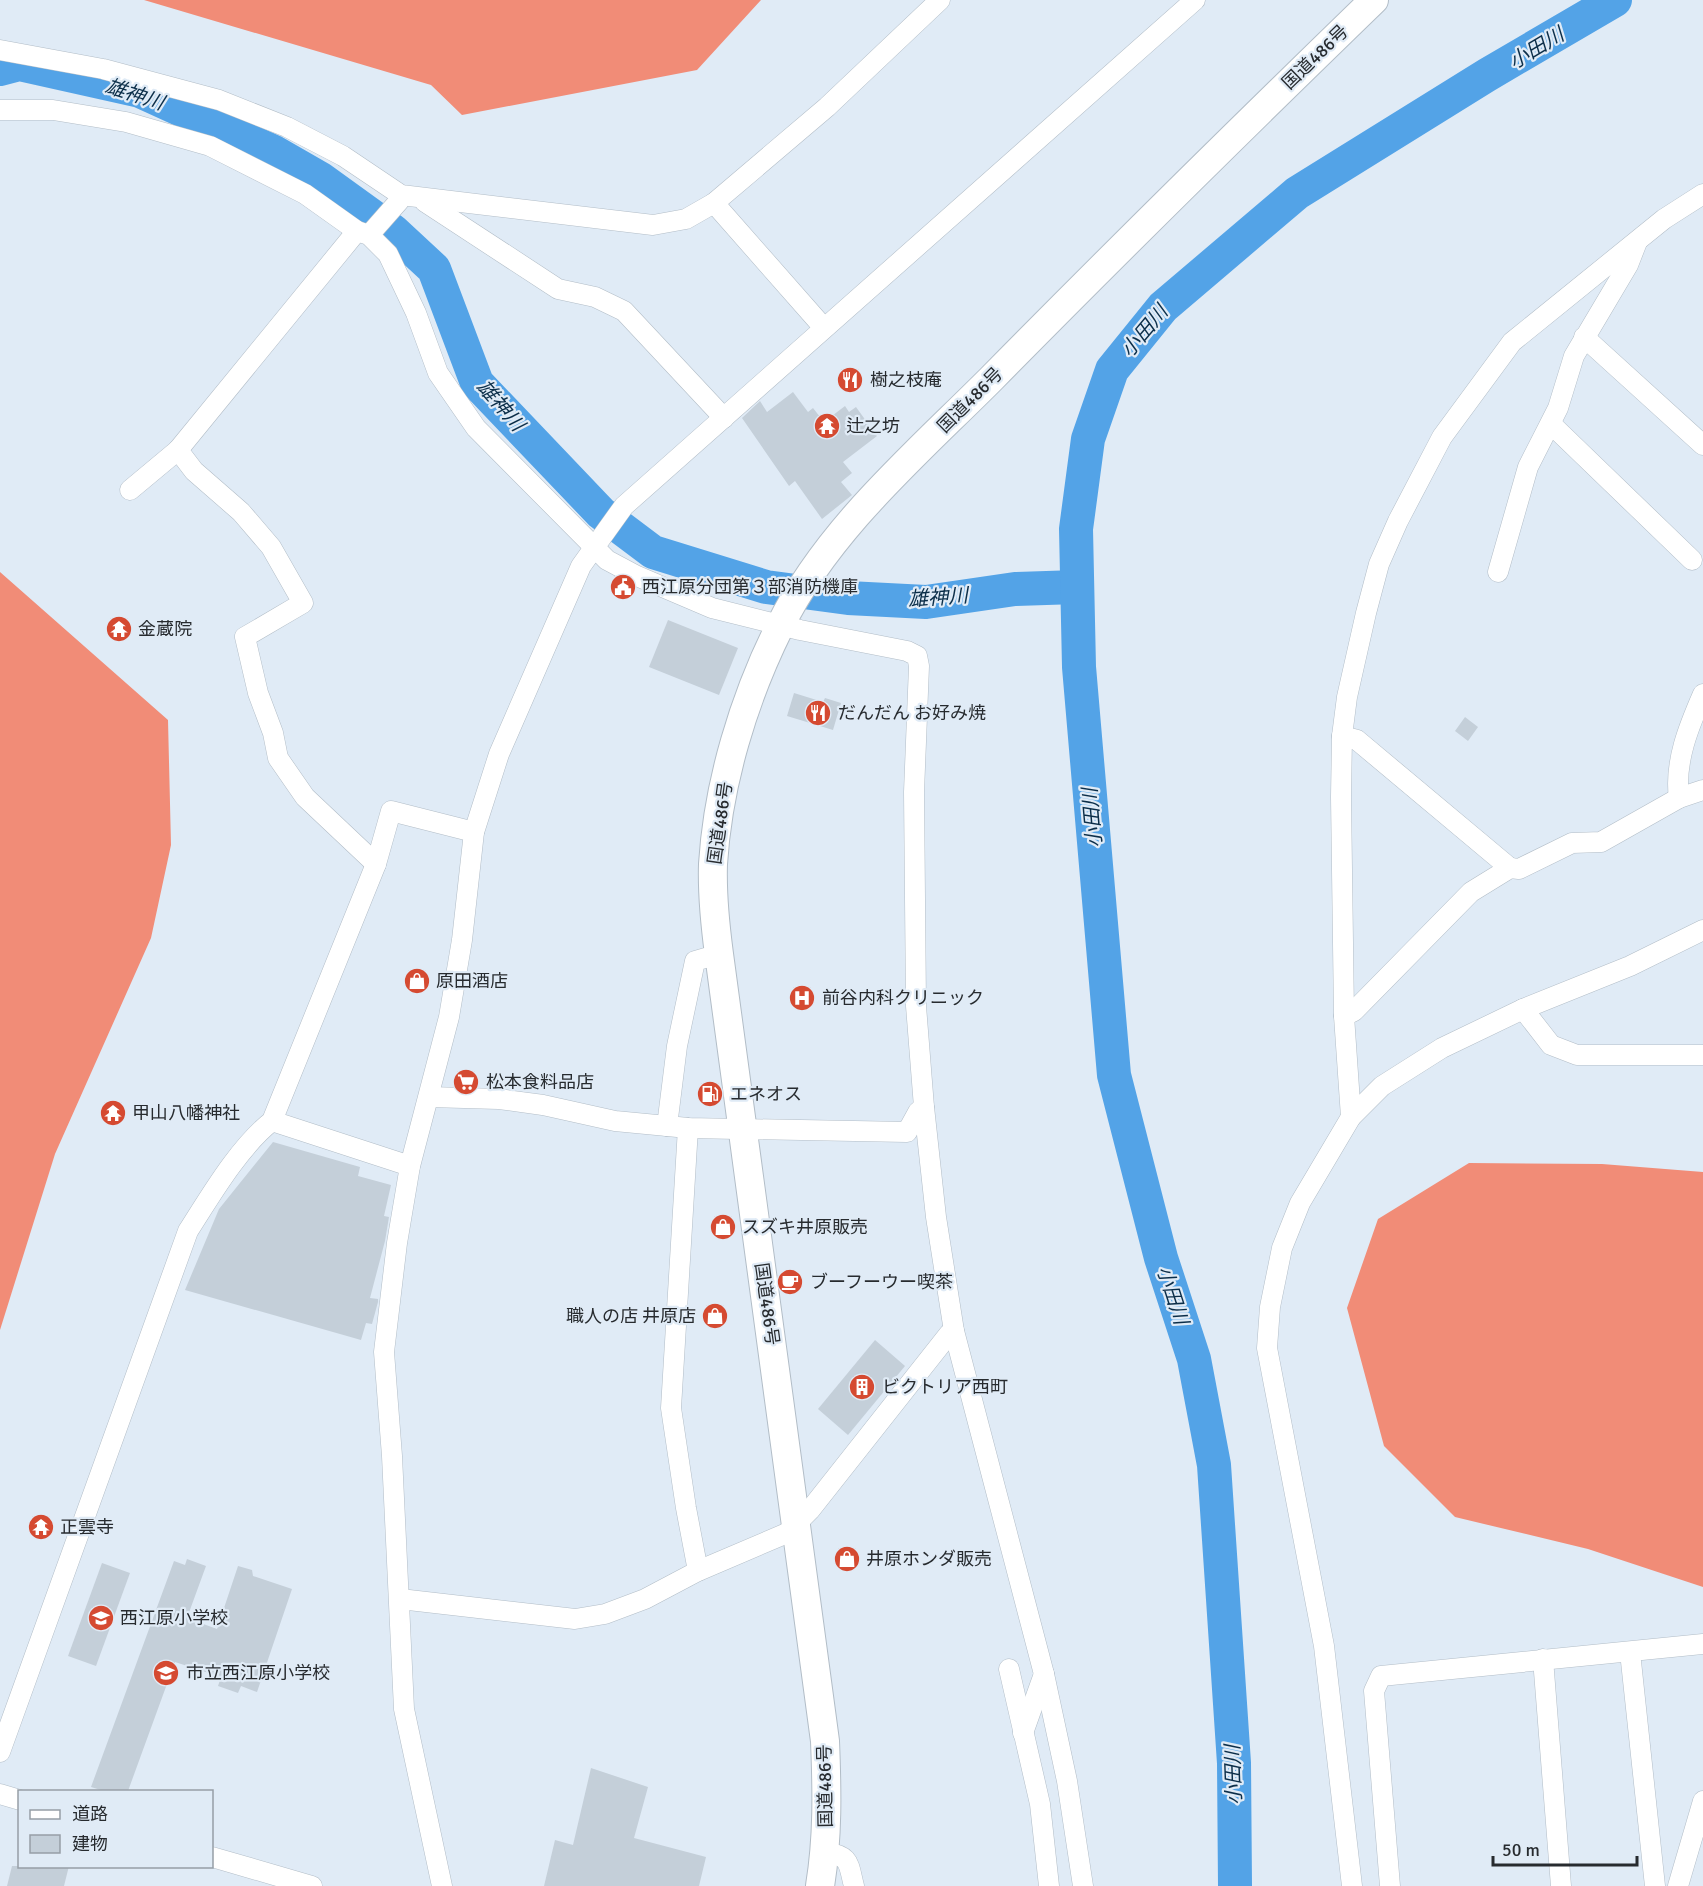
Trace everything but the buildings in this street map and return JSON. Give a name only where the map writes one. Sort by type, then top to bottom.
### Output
[{"type":"highway","name":"国道486号","points":[[820,1886],[828,1801],[825,1741],[713,904],[713,863],[725,780],[747,704],[782,621],[817,564],[860,512],[1127,241],[1374,0]]},
{"type":"street","points":[[0,50],[104,69],[219,100],[296,132],[342,156],[400,198],[653,225],[686,219],[714,203],[828,107],[940,0]]},
{"type":"street","points":[[441,1886],[404,1709],[400,1599],[384,1352],[397,1243],[410,1166],[449,1017],[462,940],[474,832],[499,754],[581,566],[624,506],[1195,0]]},
{"type":"street","points":[[0,110],[53,110],[126,122],[210,146],[305,194],[367,231],[388,254],[416,313],[438,373],[476,428],[596,544],[607,560],[637,576],[712,608],[782,621],[908,651],[917,656],[920,666],[914,792],[916,1006],[936,1217],[954,1331],[1044,1674],[1067,1781],[1082,1877],[1075,1875],[1072,1886]]},
{"type":"street","points":[[1351,1117],[1344,1016],[1342,736],[1347,697],[1365,613],[1379,564],[1398,521],[1442,437],[1512,342],[1664,219],[1703,194]]},
{"type":"street","points":[[130,490],[178,450],[367,231],[400,198]]},
{"type":"street","points":[[421,199],[558,289],[595,297],[624,311],[724,418]]},
{"type":"street","points":[[714,203],[824,328]]},
{"type":"street","points":[[1498,572],[1528,467],[1551,424],[1574,356],[1628,265],[1639,239]]},
{"type":"street","points":[[1584,337],[1703,445]]},
{"type":"street","points":[[1551,424],[1692,560]]},
{"type":"street","points":[[178,450],[194,471],[241,512],[271,547],[303,603],[245,636],[258,693],[273,733],[278,758],[305,797],[376,864]]},
{"type":"street","points":[[1679,798],[1678,765],[1703,694]]},
{"type":"street","points":[[1342,736],[1357,740],[1510,868],[1519,869],[1572,843],[1601,842],[1679,798],[1703,790]]},
{"type":"street","points":[[0,1752],[188,1231],[219,1182],[261,1130],[272,1121],[376,864],[391,811],[474,832]]},
{"type":"street","points":[[1344,1016],[1354,1011],[1471,892],[1510,868]]},
{"type":"street","points":[[1352,1886],[1324,1646],[1267,1348],[1270,1307],[1282,1248],[1300,1203],[1351,1117],[1382,1086],[1442,1048],[1523,1009],[1630,966],[1703,930]]},
{"type":"street","points":[[667,1126],[677,1046],[695,961],[718,954]]},
{"type":"street","points":[[1523,1009],[1551,1046],[1577,1055],[1703,1055]]},
{"type":"street","points":[[429,1097],[499,1099],[543,1105],[615,1121],[688,1128],[907,1132],[918,1112],[924,1107]]},
{"type":"street","points":[[272,1121],[410,1166]]},
{"type":"street","points":[[688,1128],[672,1408],[686,1508],[698,1571]]},
{"type":"street","points":[[400,1599],[575,1619],[605,1614],[645,1599],[698,1571],[787,1533],[810,1510],[949,1334],[954,1331]]},
{"type":"street","points":[[1390,1886],[1374,1691],[1381,1676],[1703,1644]]},
{"type":"street","points":[[1630,1652],[1655,1886]]},
{"type":"street","points":[[1543,1659],[1561,1886]]},
{"type":"street","points":[[1010,1669],[1040,1804],[1048,1886]]},
{"type":"street","points":[[1023,1732],[1044,1674]]},
{"type":"street","points":[[0,1794],[18,1799]]},
{"type":"street","points":[[1678,1886],[1703,1801]]},
{"type":"street","points":[[825,1851],[840,1854],[847,1861],[854,1886]]},
{"type":"street","points":[[213,1857],[312,1886]]},
{"type":"shaded area","points":[[144,0],[761,0],[697,70],[462,115],[431,85]]},
{"type":"shaded area","points":[[0,572],[168,720],[171,845],[151,938],[55,1154],[0,1330]]},
{"type":"shaded area","points":[[1469,1163],[1602,1164],[1703,1172],[1703,1587],[1588,1549],[1455,1517],[1384,1446],[1347,1308],[1378,1219]]},
{"type":"waterway","name":"小田川","points":[[1235,1886],[1234,1763],[1214,1465],[1194,1359],[1161,1258],[1114,1075],[1079,667],[1076,529],[1088,439],[1112,370],[1163,307],[1297,193],[1487,75],[1615,0]]},
{"type":"waterway","name":"雄神川","points":[[0,69],[19,64],[140,91],[274,152],[321,179],[393,231],[434,269],[477,383],[601,513],[653,552],[766,587],[848,598],[926,602],[1015,589],[1077,587]]},
{"type":"place","name":"樹之枝庵","points":[[850,380]]},
{"type":"place","name":"辻之坊","points":[[827,426]]},
{"type":"place","name":"西江原分団第３部消防機庫","points":[[623,587]]},
{"type":"place","name":"金蔵院","points":[[119,629]]},
{"type":"place","name":"だんだん お好み焼","points":[[818,713]]},
{"type":"place","name":"原田酒店","points":[[417,981]]},
{"type":"place","name":"前谷内科クリニック","points":[[802,998]]},
{"type":"place","name":"松本食料品店","points":[[466,1082]]},
{"type":"place","name":"エネオス","points":[[710,1094]]},
{"type":"place","name":"甲山八幡神社","points":[[113,1113]]},
{"type":"place","name":"スズキ井原販売","points":[[723,1227]]},
{"type":"place","name":"ブーフーウー喫茶","points":[[790,1282]]},
{"type":"place","name":"職人の店 井原店","points":[[715,1316]]},
{"type":"place","name":"ビクトリア西町","points":[[862,1387]]},
{"type":"place","name":"正雲寺","points":[[41,1527]]},
{"type":"place","name":"井原ホンダ販売","points":[[847,1559]]},
{"type":"place","name":"西江原小学校","points":[[101,1618]]},
{"type":"place","name":"市立西江原小学校","points":[[166,1673]]}]
